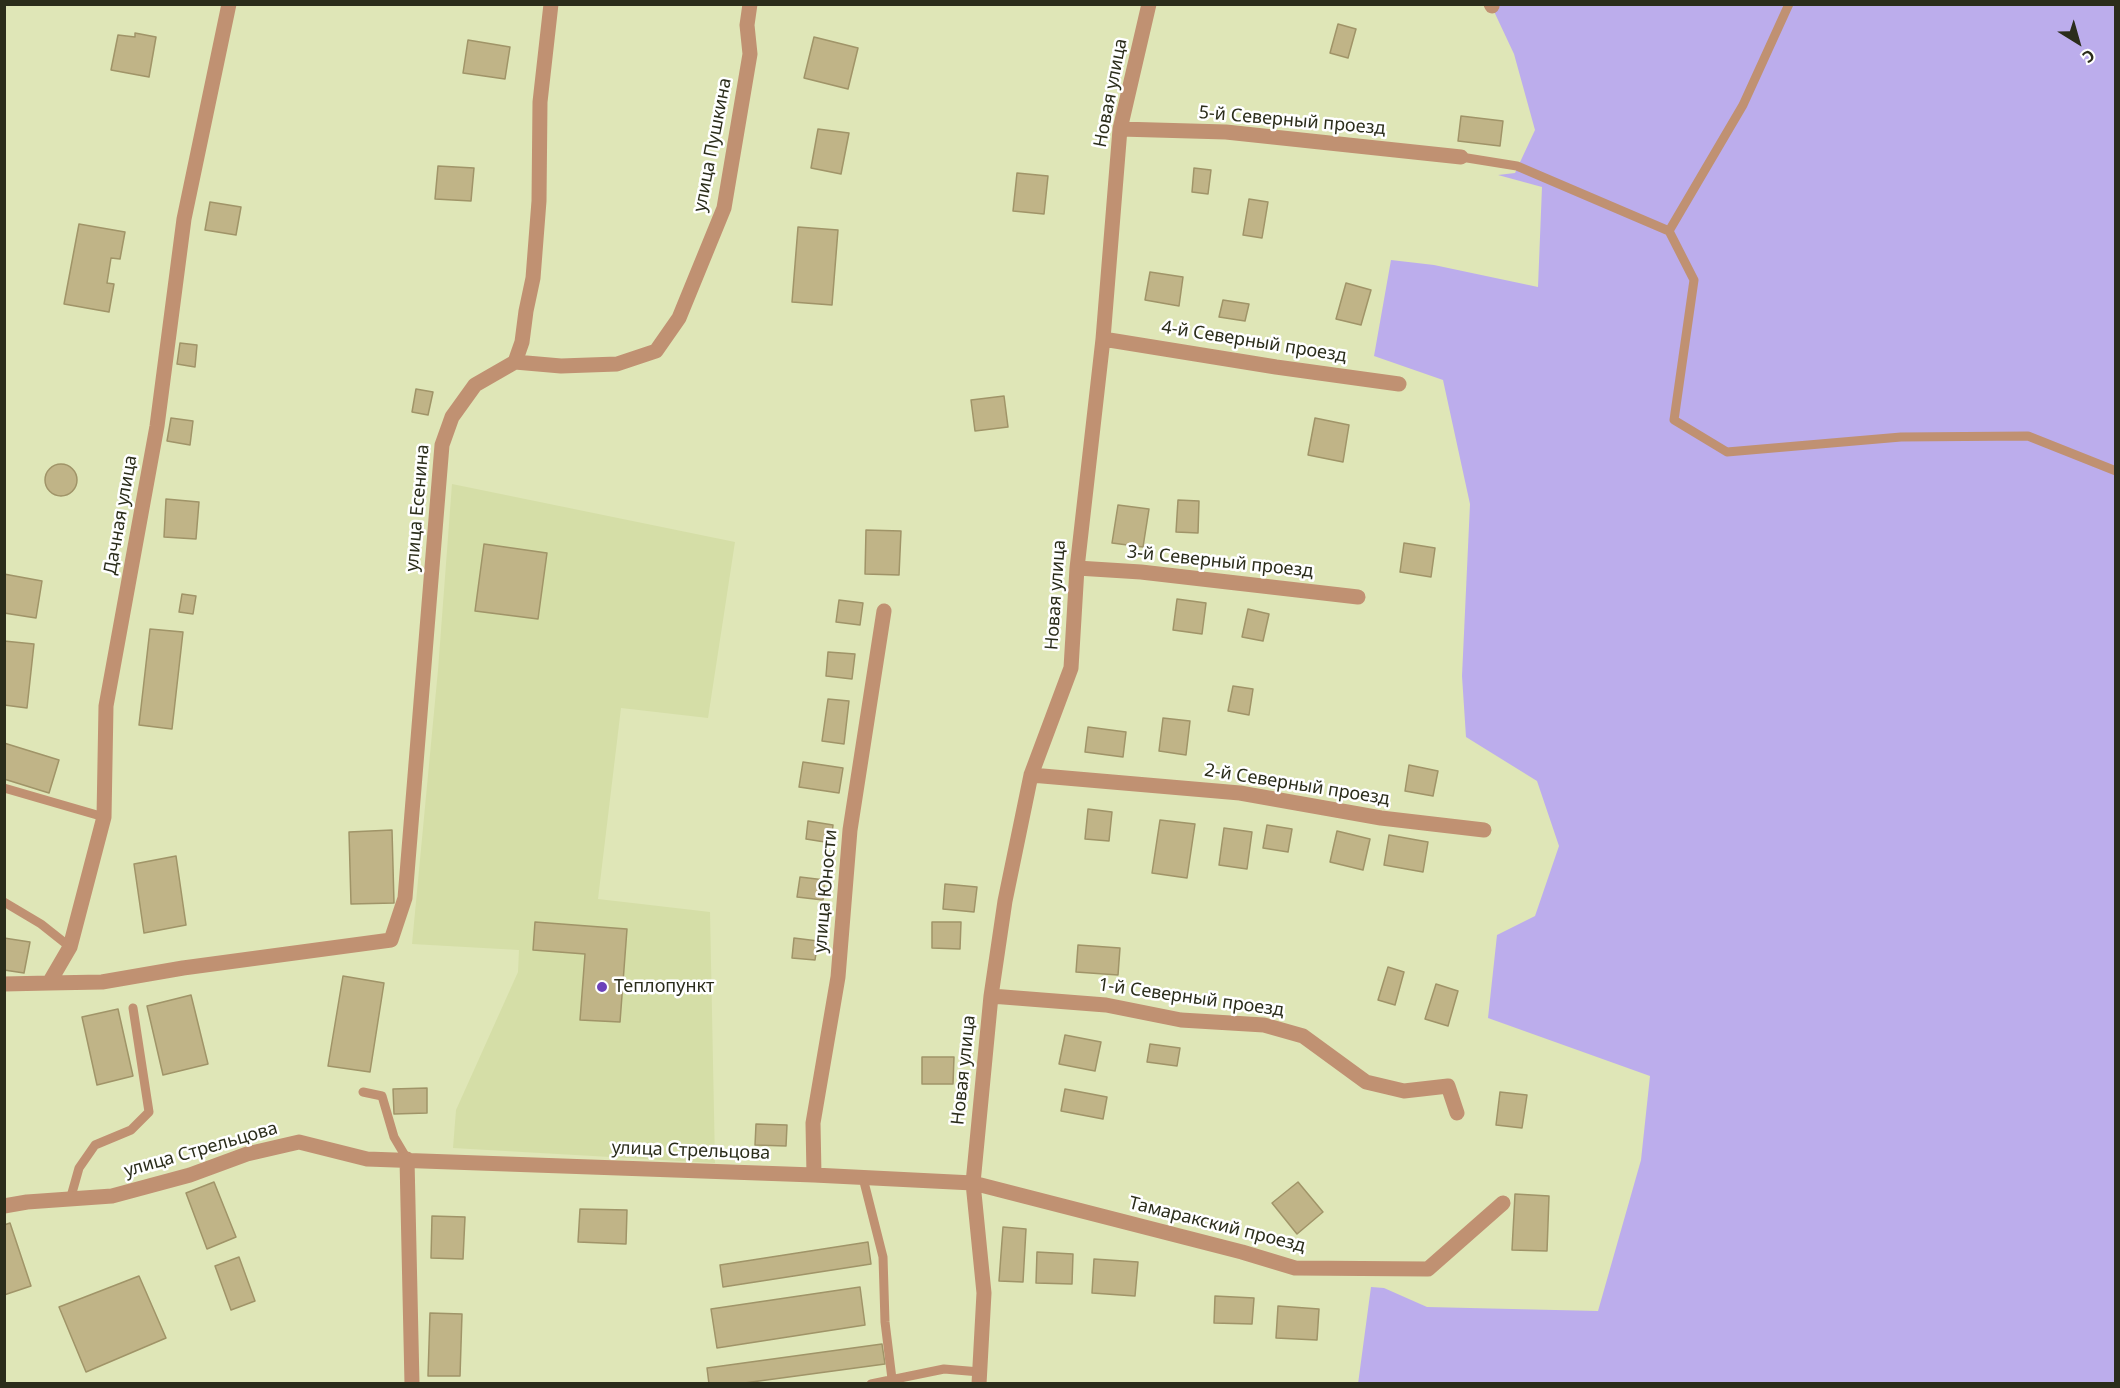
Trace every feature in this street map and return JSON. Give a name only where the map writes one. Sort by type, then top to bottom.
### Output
[{"type":"street","name":"Дачная улица","points":[[49,983],[70,947],[104,817],[106,706],[157,426],[184,219],[229,4]]},
{"type":"street","points":[[515,362],[522,342],[533,278],[539,201],[540,102],[550,4]]},
{"type":"street","name":"улица Пушкина","points":[[515,362],[561,366],[617,364],[656,351],[679,318],[724,208],[750,54],[747,25],[750,4]]},
{"type":"street","name":"Новая улица","points":[[980,1378],[984,1293],[973,1183],[991,996],[1005,901],[1031,775],[1071,668],[1077,568],[1103,339],[1120,129],[1149,4]]},
{"type":"street","name":"5-й Северный проезд","points":[[1120,129],[1226,132],[1461,157]]},
{"type":"street","name":"4-й Северный проезд","points":[[1103,339],[1399,384]]},
{"type":"street","name":"улица Есенина","points":[[49,983],[102,982],[183,968],[391,940],[405,898],[442,445],[452,417],[475,385],[515,362]]},
{"type":"street","name":"3-й Северный проезд","points":[[1077,568],[1141,572],[1358,597]]},
{"type":"street","name":"улица Юности","points":[[814,1175],[813,1123],[838,977],[850,830],[884,610]]},
{"type":"street","name":"2-й Северный проезд","points":[[1031,775],[1240,793],[1381,818],[1484,830]]},
{"type":"street","points":[[4,984],[49,983]]},
{"type":"street","name":"1-й Северный проезд","points":[[991,996],[1106,1005],[1180,1020],[1264,1025],[1303,1036],[1366,1082],[1404,1092],[1448,1086],[1457,1113]]},
{"type":"street","name":"улица Стрельцова","points":[[4,1206],[112,1196],[190,1174],[247,1154],[299,1142],[367,1159],[973,1183]]},
{"type":"street","points":[[407,1159],[412,1383]]},
{"type":"street","name":"Тамаракский проезд","points":[[973,1183],[1242,1252],[1295,1268],[1428,1269],[1503,1203]]},
{"type":"lane","points":[[1669,231],[1743,105],[1789,4]]},
{"type":"lane","points":[[1461,157],[1517,166],[1669,231],[1694,280],[1674,420],[1727,452],[1901,437],[2028,436],[2115,471]]},
{"type":"lane","points":[[4,788],[104,817]]},
{"type":"lane","points":[[4,902],[40,924],[70,947]]},
{"type":"lane","points":[[70,1200],[78,1167],[95,1145],[131,1130],[149,1112],[133,1008]]},
{"type":"lane","points":[[363,1092],[382,1096],[394,1137],[407,1159]]},
{"type":"lane","points":[[863,1178],[883,1257],[885,1322],[892,1379]]},
{"type":"lane","points":[[871,1383],[944,1369],[980,1378]]},
{"type":"shaded area","points":[[1491,5],[2115,5],[2115,1383],[1358,1384],[1371,1287],[1384,1288],[1427,1307],[1598,1311],[1641,1160],[1650,1076],[1488,1018],[1497,935],[1535,916],[1559,846],[1537,781],[1466,737],[1462,676],[1470,504],[1443,380],[1374,356],[1391,260],[1434,265],[1538,287],[1542,187],[1498,175],[1515,173],[1535,130],[1514,54]]},
{"type":"shaded area","points":[[452,484],[735,542],[708,718],[621,708],[598,899],[710,912],[715,1163],[453,1148],[456,1110],[518,972],[519,950],[412,944],[438,670]]},
{"type":"building","points":[[1338,24],[1356,29],[1348,58],[1330,53]]},
{"type":"building","points":[[135,33],[156,37],[149,77],[111,70],[118,35],[135,37]]},
{"type":"building","points":[[814,37],[858,48],[848,89],[804,78]]},
{"type":"building","points":[[468,40],[510,47],[505,79],[463,73]]},
{"type":"building","points":[[1461,116],[1503,121],[1500,146],[1458,141]]},
{"type":"building","points":[[818,129],[849,133],[841,174],[811,168]]},
{"type":"building","points":[[438,166],[474,168],[471,201],[435,199]]},
{"type":"building","points":[[1194,168],[1211,170],[1208,194],[1192,192]]},
{"type":"building","points":[[1017,173],[1048,176],[1044,214],[1013,211]]},
{"type":"building","points":[[1249,199],[1268,202],[1262,238],[1243,235]]},
{"type":"building","points":[[210,202],[241,207],[236,235],[205,230]]},
{"type":"building","points":[[79,224],[125,232],[120,259],[111,258],[107,283],[114,284],[109,312],[64,304]]},
{"type":"building","points":[[798,227],[838,230],[832,305],[792,302]]},
{"type":"building","points":[[1150,272],[1183,277],[1179,306],[1145,300]]},
{"type":"building","points":[[1346,283],[1371,290],[1361,325],[1336,319]]},
{"type":"building","points":[[1223,300],[1249,304],[1245,321],[1219,317]]},
{"type":"building","points":[[180,343],[197,345],[195,367],[177,364]]},
{"type":"building","points":[[416,389],[433,392],[428,415],[412,412]]},
{"type":"building","points":[[1004,396],[1008,427],[975,431],[971,400]]},
{"type":"building","points":[[171,418],[193,421],[190,445],[167,441]]},
{"type":"building","points":[[1315,418],[1349,425],[1343,462],[1308,455]]},
{"type":"building","points":[[61,464],[73,468],[77,480],[73,492],[61,496],[49,492],[45,480],[49,468]]},
{"type":"building","points":[[166,499],[199,502],[196,539],[164,537]]},
{"type":"building","points":[[1178,500],[1199,501],[1198,533],[1176,532]]},
{"type":"building","points":[[1118,505],[1149,509],[1143,547],[1112,543]]},
{"type":"building","points":[[866,530],[901,531],[899,575],[865,574]]},
{"type":"building","points":[[1404,543],[1435,548],[1431,577],[1400,572]]},
{"type":"building","points":[[484,544],[547,553],[538,619],[475,611]]},
{"type":"building","points":[[4,574],[42,581],[36,618],[4,613]]},
{"type":"building","points":[[182,594],[196,596],[193,614],[179,612]]},
{"type":"building","points":[[1177,599],[1206,603],[1202,634],[1173,630]]},
{"type":"building","points":[[839,600],[863,603],[860,625],[836,622]]},
{"type":"building","points":[[1248,609],[1269,614],[1263,641],[1242,637]]},
{"type":"building","points":[[150,629],[183,632],[172,729],[139,725]]},
{"type":"building","points":[[4,641],[34,644],[27,708],[4,705]]},
{"type":"building","points":[[828,652],[855,654],[852,679],[826,676]]},
{"type":"building","points":[[1233,686],[1253,689],[1249,715],[1228,711]]},
{"type":"building","points":[[828,699],[849,701],[844,744],[822,741]]},
{"type":"building","points":[[1163,718],[1190,721],[1186,755],[1159,751]]},
{"type":"building","points":[[1088,727],[1126,732],[1123,757],[1085,752]]},
{"type":"building","points":[[4,743],[59,760],[49,793],[4,779]]},
{"type":"building","points":[[803,762],[843,768],[839,793],[799,787]]},
{"type":"building","points":[[1409,765],[1438,771],[1433,796],[1405,791]]},
{"type":"building","points":[[1088,809],[1112,812],[1109,841],[1085,839]]},
{"type":"building","points":[[1160,820],[1195,824],[1187,878],[1152,873]]},
{"type":"building","points":[[808,821],[833,825],[831,843],[806,839]]},
{"type":"building","points":[[1267,825],[1292,829],[1288,852],[1263,848]]},
{"type":"building","points":[[1224,828],[1252,832],[1247,869],[1219,865]]},
{"type":"building","points":[[392,830],[394,903],[351,904],[349,832]]},
{"type":"building","points":[[1337,831],[1370,839],[1363,870],[1330,862]]},
{"type":"building","points":[[1389,835],[1428,842],[1423,872],[1384,865]]},
{"type":"building","points":[[176,856],[186,925],[144,933],[134,864]]},
{"type":"building","points":[[800,877],[825,880],[823,900],[797,897]]},
{"type":"building","points":[[945,884],[977,887],[974,912],[943,909]]},
{"type":"building","name":"Теплопункт","points":[[535,922],[627,929],[620,1022],[580,1020],[585,954],[533,950]]},
{"type":"building","points":[[932,922],[961,922],[960,949],[932,948]]},
{"type":"building","points":[[4,938],[30,942],[24,973],[4,970]]},
{"type":"building","points":[[794,938],[818,941],[815,960],[792,958]]},
{"type":"building","points":[[1078,945],[1120,948],[1118,975],[1076,972]]},
{"type":"building","points":[[1388,967],[1404,972],[1395,1005],[1378,1000]]},
{"type":"building","points":[[343,976],[384,983],[370,1072],[328,1066]]},
{"type":"building","points":[[1436,984],[1458,991],[1448,1026],[1425,1019]]},
{"type":"building","points":[[191,995],[208,1064],[163,1075],[147,1006]]},
{"type":"building","points":[[118,1009],[133,1076],[97,1085],[82,1017]]},
{"type":"building","points":[[1065,1035],[1101,1042],[1095,1071],[1059,1064]]},
{"type":"building","points":[[1150,1044],[1180,1048],[1177,1066],[1147,1062]]},
{"type":"building","points":[[922,1057],[954,1057],[953,1084],[922,1084]]},
{"type":"building","points":[[427,1088],[427,1113],[394,1114],[393,1089]]},
{"type":"building","points":[[1065,1089],[1107,1097],[1103,1119],[1061,1111]]},
{"type":"building","points":[[1500,1092],[1527,1095],[1522,1128],[1496,1125]]},
{"type":"building","points":[[756,1124],[787,1125],[786,1146],[755,1145]]},
{"type":"building","points":[[214,1182],[236,1237],[207,1249],[186,1193]]},
{"type":"building","points":[[1298,1182],[1323,1212],[1297,1234],[1272,1203]]},
{"type":"building","points":[[1515,1194],[1549,1196],[1547,1251],[1512,1250]]},
{"type":"building","points":[[580,1209],[627,1210],[626,1244],[578,1242]]},
{"type":"building","points":[[432,1216],[465,1217],[463,1259],[431,1258]]},
{"type":"building","points":[[10,1223],[31,1286],[4,1295],[4,1225]]},
{"type":"building","points":[[1003,1227],[1026,1229],[1023,1282],[999,1281]]},
{"type":"building","points":[[868,1242],[871,1264],[723,1287],[720,1265]]},
{"type":"building","points":[[1037,1252],[1073,1254],[1072,1284],[1036,1283]]},
{"type":"building","points":[[239,1257],[255,1301],[231,1310],[215,1266]]},
{"type":"building","points":[[1094,1259],[1138,1262],[1135,1296],[1092,1293]]},
{"type":"building","points":[[139,1276],[166,1338],[86,1372],[59,1307]]},
{"type":"building","points":[[860,1287],[865,1325],[717,1348],[711,1309]]},
{"type":"building","points":[[1215,1296],[1254,1298],[1252,1324],[1214,1323]]},
{"type":"building","points":[[1278,1306],[1319,1309],[1317,1340],[1276,1338]]},
{"type":"building","points":[[430,1313],[462,1314],[460,1376],[428,1376]]},
{"type":"building","points":[[882,1344],[885,1364],[737,1384],[709,1384],[707,1368]]},
{"type":"place","name":"Теплопункт","points":[[602,987]]}]
